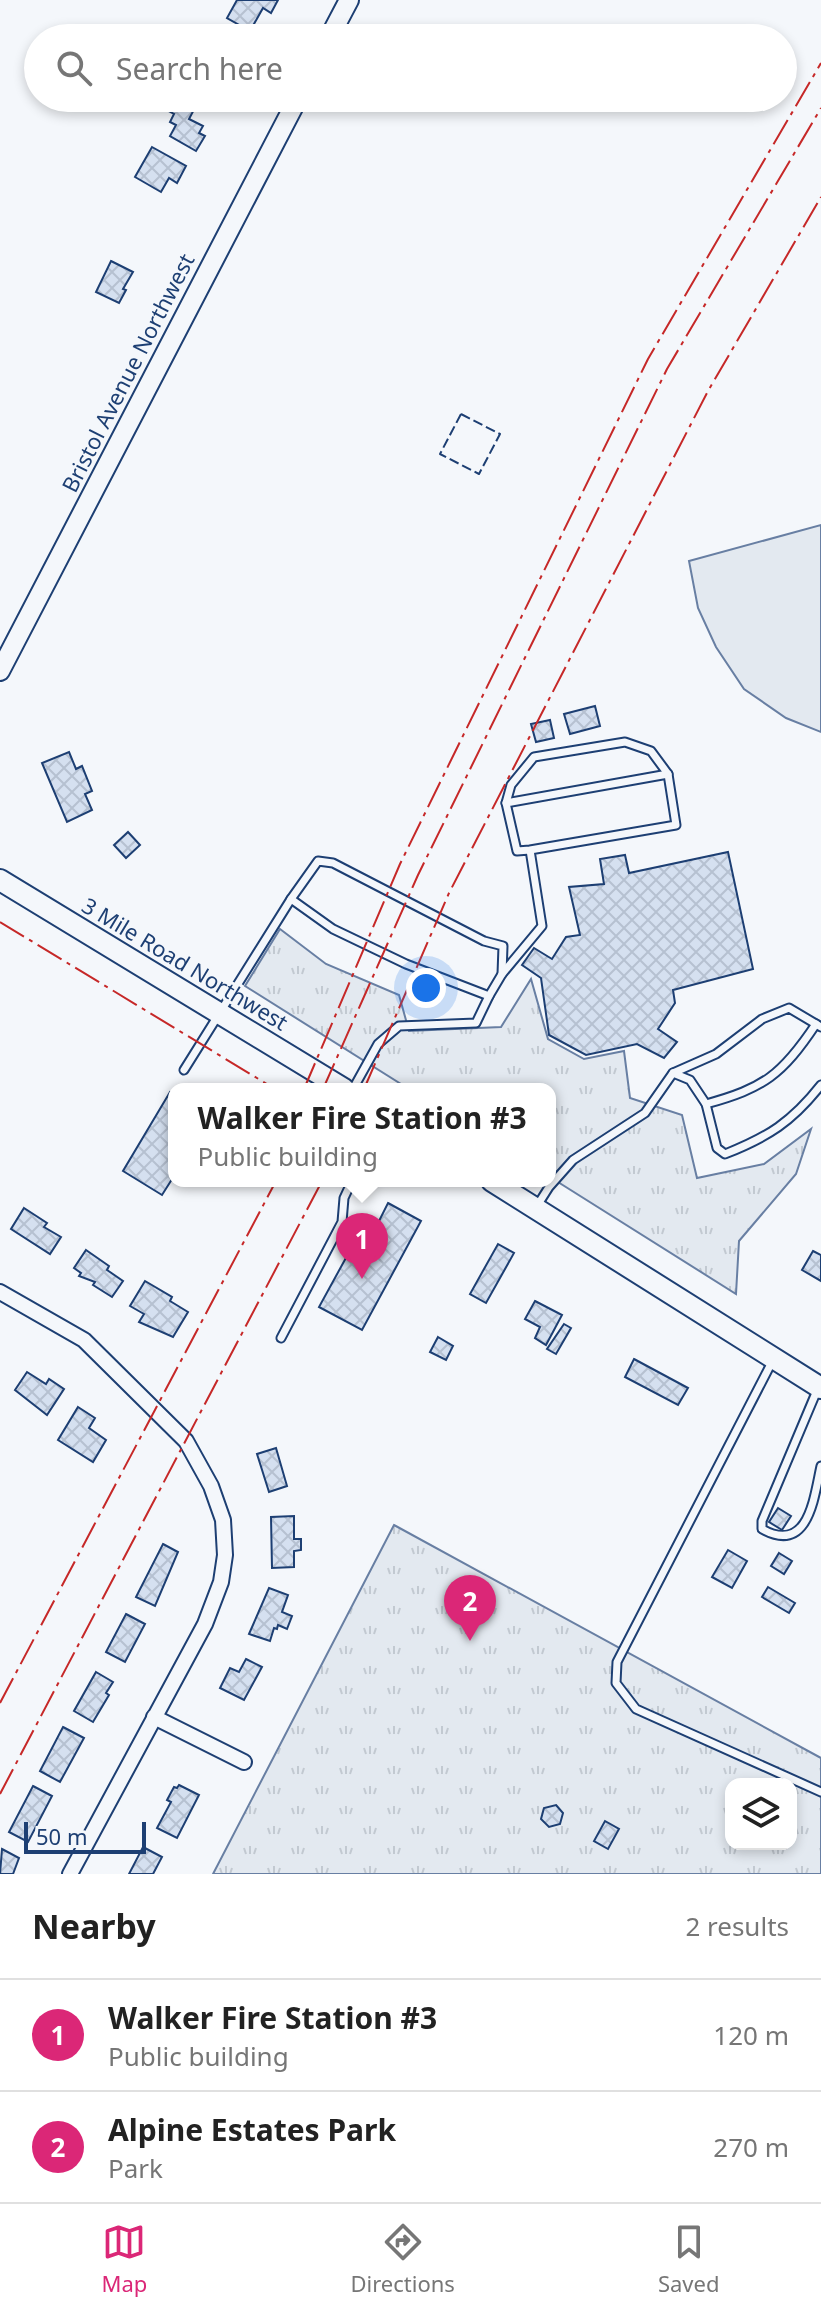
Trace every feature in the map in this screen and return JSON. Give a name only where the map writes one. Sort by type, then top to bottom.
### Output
[{"type":"main road","name":"3 Mile Road Northwest","points":[[0,880],[334,1083]]},
{"type":"main road","points":[[502,1187],[820,1387]]},
{"type":"street","points":[[336,24],[349,0]]},
{"type":"street","name":"Bristol Avenue Northwest","points":[[0,671],[291,112]]},
{"type":"street","points":[[0,1292],[84,1340],[186,1441],[211,1486],[223,1520],[225,1555],[221,1582],[205,1624],[70,1874]]},
{"type":"street","points":[[154,1717],[244,1762]]},
{"type":"lane","points":[[625,742],[651,751],[668,774],[676,825],[517,851],[506,803],[511,785],[534,757],[625,742]]},
{"type":"lane","points":[[506,803],[668,774]]},
{"type":"lane","points":[[356,1083],[378,1044],[399,1026],[476,1023],[502,974],[542,926],[530,850]]},
{"type":"lane","points":[[184,1070],[318,861],[333,863],[484,941],[503,946],[502,974]]},
{"type":"lane","points":[[291,899],[345,935],[406,964],[489,996]]},
{"type":"lane","points":[[556,1179],[573,1160],[645,1113],[673,1073],[716,1054],[762,1019],[789,1008],[818,1025],[778,1073],[743,1094],[706,1104]]},
{"type":"lane","points":[[673,1073],[690,1080],[706,1104],[717,1148],[725,1154],[760,1140],[801,1111],[821,1085]]},
{"type":"lane","points":[[281,1338],[342,1222],[344,1198],[349,1187]]},
{"type":"lane","points":[[536,1208],[549,1187]]},
{"type":"lane","points":[[774,1358],[617,1662],[616,1683],[636,1709],[821,1792]]},
{"type":"lane","points":[[820,1387],[762,1521],[762,1529],[781,1536],[795,1532],[805,1523],[821,1466]]},
{"type":"green space","points":[[821,525],[821,732],[786,718],[744,689],[716,647],[698,608],[689,561]]},
{"type":"green space","points":[[280,929],[326,964],[399,995],[409,1031],[501,1027],[531,979],[548,1039],[584,1059],[624,1051],[630,1098],[682,1115],[697,1178],[764,1164],[811,1129],[796,1174],[739,1241],[736,1294],[556,1181],[556,1083],[399,1083],[245,986]]},
{"type":"green space","points":[[394,1525],[821,1758],[821,1874],[213,1874]]},
{"type":"building","points":[[237,0],[278,0],[271,13],[263,8],[254,24],[238,24],[227,18]]},
{"type":"building","points":[[170,112],[193,112],[189,119],[203,126],[199,133],[205,136],[196,151],[170,136],[176,125],[170,122],[174,114]]},
{"type":"building","points":[[152,147],[186,166],[177,183],[169,178],[161,192],[135,177]]},
{"type":"building","points":[[111,261],[133,272],[119,303],[96,292]]},
{"type":"building","points":[[595,706],[600,726],[570,734],[564,714]]},
{"type":"building","points":[[550,720],[554,738],[536,742],[531,724]]},
{"type":"building","points":[[69,752],[76,769],[82,766],[92,791],[85,794],[92,810],[67,822],[42,763]]},
{"type":"building","points":[[128,832],[140,845],[126,858],[114,845]]},
{"type":"building","points":[[728,852],[753,969],[673,990],[675,1003],[658,1029],[677,1042],[664,1058],[637,1044],[586,1055],[549,1035],[541,978],[522,965],[534,948],[552,959],[566,937],[580,935],[569,887],[604,884],[600,859],[625,855],[629,873]]},
{"type":"building","points":[[168,1095],[168,1186],[162,1195],[123,1171]]},
{"type":"building","points":[[388,1203],[421,1221],[362,1330],[319,1307],[353,1245],[364,1251]]},
{"type":"building","points":[[24,1208],[47,1223],[44,1227],[61,1237],[50,1254],[11,1229]]},
{"type":"building","points":[[498,1244],[514,1253],[486,1303],[470,1294]]},
{"type":"building","points":[[86,1250],[109,1266],[107,1270],[123,1281],[112,1297],[93,1285],[95,1282],[79,1276],[81,1273],[74,1268]]},
{"type":"building","points":[[813,1251],[821,1255],[821,1281],[802,1270]]},
{"type":"building","points":[[145,1281],[172,1297],[170,1301],[188,1312],[173,1337],[139,1322],[144,1314],[130,1306]]},
{"type":"building","points":[[535,1301],[562,1315],[546,1345],[535,1338],[540,1327],[525,1319]]},
{"type":"building","points":[[564,1324],[571,1328],[556,1354],[547,1349]]},
{"type":"building","points":[[438,1337],[453,1346],[446,1360],[430,1352]]},
{"type":"building","points":[[634,1359],[688,1388],[678,1405],[625,1377]]},
{"type":"building","points":[[27,1372],[46,1384],[49,1379],[64,1389],[47,1415],[15,1390]]},
{"type":"building","points":[[78,1407],[95,1418],[89,1428],[106,1440],[93,1462],[58,1440]]},
{"type":"building","points":[[276,1448],[287,1486],[269,1492],[257,1454]]},
{"type":"building","points":[[778,1508],[791,1516],[782,1530],[769,1522]]},
{"type":"building","points":[[294,1516],[294,1539],[301,1539],[301,1550],[294,1551],[294,1567],[272,1568],[271,1517]]},
{"type":"building","points":[[163,1544],[178,1552],[155,1606],[136,1597]]},
{"type":"building","points":[[728,1550],[747,1561],[732,1588],[712,1577]]},
{"type":"building","points":[[779,1553],[792,1561],[784,1574],[771,1566]]},
{"type":"building","points":[[768,1587],[795,1603],[789,1613],[762,1597]]},
{"type":"building","points":[[269,1588],[288,1595],[282,1612],[292,1616],[287,1629],[278,1625],[277,1629],[274,1628],[270,1641],[249,1634]]},
{"type":"building","points":[[126,1614],[145,1624],[125,1662],[106,1652]]},
{"type":"building","points":[[246,1659],[262,1667],[244,1700],[220,1688],[230,1668],[239,1672]]},
{"type":"building","points":[[96,1672],[113,1682],[93,1722],[74,1711]]},
{"type":"building","points":[[63,1727],[84,1738],[60,1782],[40,1771]]},
{"type":"building","points":[[179,1785],[199,1795],[177,1838],[157,1828],[171,1802],[167,1800],[174,1787]]},
{"type":"building","points":[[33,1786],[52,1796],[28,1842],[9,1832]]},
{"type":"building","points":[[556,1805],[563,1813],[560,1824],[549,1827],[541,1819],[544,1808]]},
{"type":"building","points":[[605,1821],[619,1829],[608,1849],[594,1841]]},
{"type":"building","points":[[143,1847],[162,1857],[153,1874],[129,1874]]},
{"type":"building","points":[[2,1849],[19,1858],[13,1874],[0,1874]]},
{"type":"fence","points":[[461,414],[500,434],[479,474],[440,454],[461,414]]},
{"type":"power","points":[[797,104],[821,63]]},
{"type":"power","points":[[326,1083],[418,875],[667,369],[821,108]]},
{"type":"power","points":[[307,1083],[400,864],[648,359],[792,112]]},
{"type":"power","points":[[367,1083],[449,893],[708,391],[821,197]]},
{"type":"power","points":[[0,922],[265,1083]]},
{"type":"power","points":[[0,1703],[273,1187]]},
{"type":"power","points":[[0,1794],[319,1187]]},
{"type":"place","name":"Walker Fire Station #3","points":[[362,1279]]},
{"type":"place","name":"Alpine Estates Park","points":[[470,1641]]}]
